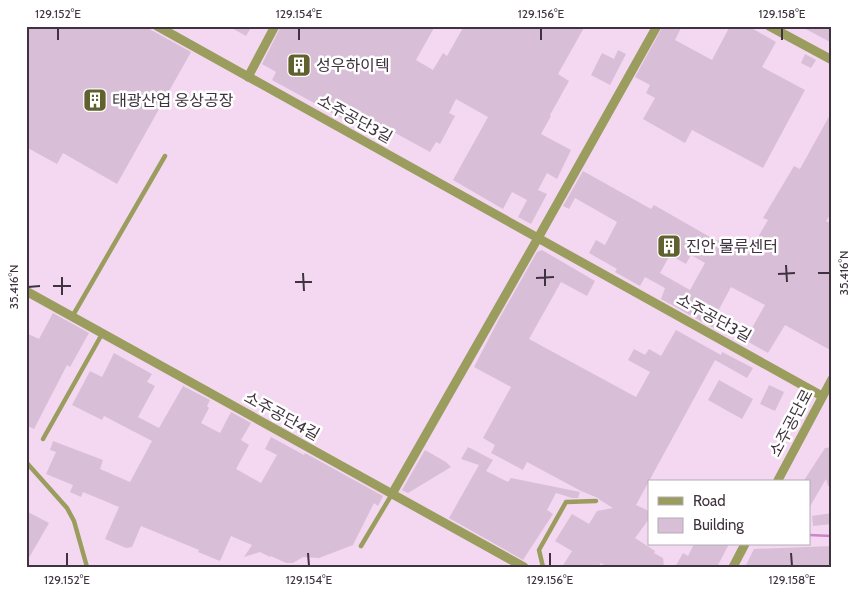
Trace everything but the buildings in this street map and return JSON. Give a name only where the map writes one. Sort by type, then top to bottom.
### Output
[{"type":"street","name":"소주공단3길","points":[[157,26],[822,396]]},
{"type":"street","points":[[248,77],[275,26]]},
{"type":"street","points":[[392,494],[657,26]]},
{"type":"street","points":[[769,26],[832,60]]},
{"type":"street","name":"소주공단4길","points":[[26,291],[524,567]]},
{"type":"street","name":"소주공단로","points":[[779,480],[832,379]]},
{"type":"street","points":[[733,567],[744,546]]},
{"type":"lane","points":[[72,317],[165,156]]},
{"type":"lane","points":[[43,439],[102,334]]},
{"type":"lane","points":[[26,462],[67,508],[74,521],[87,567]]},
{"type":"lane","points":[[361,546],[392,494]]},
{"type":"lane","points":[[543,567],[538,550],[566,502],[596,501]]},
{"type":"waterway","points":[[810,535],[832,536]]},
{"type":"place","name":"성우하이텍","points":[[299,65]]},
{"type":"place","name":"태광산업 웅상공장","points":[[95,100]]},
{"type":"place","name":"진안 물류센터","points":[[669,246]]}]
